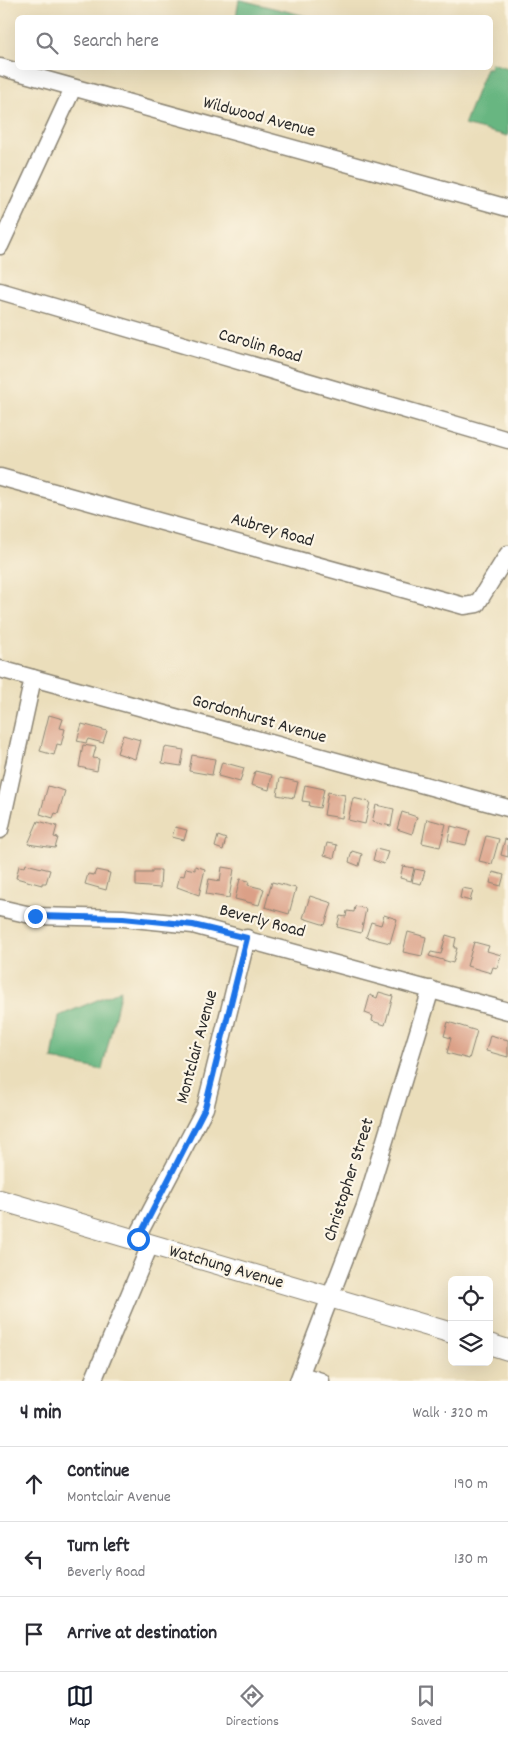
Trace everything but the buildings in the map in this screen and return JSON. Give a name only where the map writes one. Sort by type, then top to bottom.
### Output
[{"type":"main road","name":"Watchung Avenue","points":[[0,1200],[448,1332]]},
{"type":"main road","points":[[493,1345],[508,1350]]},
{"type":"street","name":"Wildwood Avenue","points":[[0,67],[508,208]]},
{"type":"street","points":[[0,246],[73,88]]},
{"type":"street","name":"Carolin Road","points":[[0,291],[508,440]]},
{"type":"street","name":"Aubrey Road","points":[[0,477],[464,606],[477,604],[508,554]]},
{"type":"street","name":"Gordonhurst Avenue","points":[[0,669],[508,808]]},
{"type":"street","points":[[0,830],[33,678]]},
{"type":"street","name":"Beverly Road","points":[[0,908],[35,916],[123,918],[193,925],[247,938],[508,1011]]},
{"type":"street","name":"Montclair Avenue","points":[[93,1381],[142,1243],[205,1108],[247,938]]},
{"type":"street","name":"Christopher Street","points":[[300,1378],[365,1206],[431,989]]},
{"type":"street","points":[[300,1378],[321,1381]]},
{"type":"green space","points":[[239,0],[241,0],[302,15],[236,15]]},
{"type":"green space","points":[[493,64],[508,68],[508,136],[464,125],[485,70],[493,70]]},
{"type":"green space","points":[[121,990],[102,1070],[52,1059],[59,1016]]},
{"type":"route","points":[[35,916],[123,918],[193,925],[247,938],[205,1108],[138,1239]]}]
